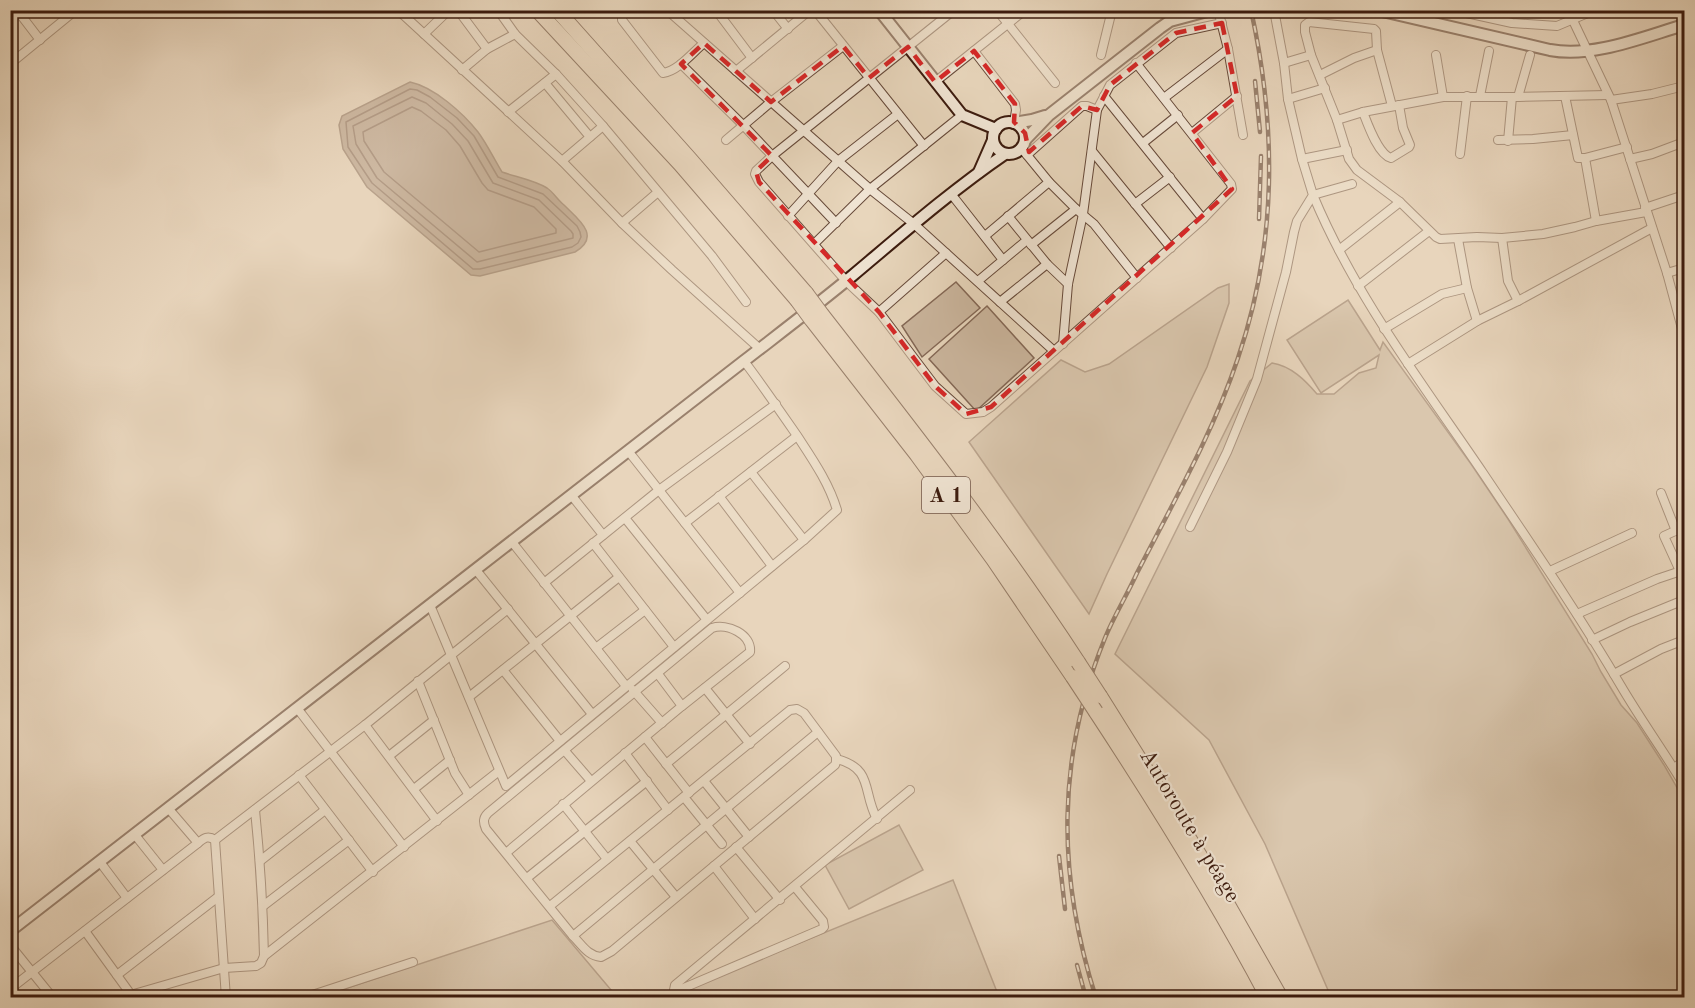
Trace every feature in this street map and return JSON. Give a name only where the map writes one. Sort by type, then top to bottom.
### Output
[{"type":"highway","name":"A 1","points":[[537,10],[801,296]]},
{"type":"highway","name":"A 1","points":[[556,10],[690,159],[961,495],[1043,609],[1100,696],[1202,859],[1281,998]]},
{"type":"highway","name":"Autoroute à péage","points":[[816,315],[993,559],[1073,677],[1161,814],[1268,998]]},
{"type":"street","points":[[10,13],[15,10],[40,40]]},
{"type":"street","points":[[10,64],[76,10]]},
{"type":"street","points":[[398,10],[562,161],[622,223],[760,349]]},
{"type":"street","points":[[424,34],[449,10]]},
{"type":"street","points":[[458,10],[487,49]]},
{"type":"street","points":[[498,10],[515,34],[556,74],[603,126],[712,256],[746,302]]},
{"type":"street","points":[[667,10],[870,189],[914,224],[1054,351]]},
{"type":"street","points":[[716,10],[752,58]]},
{"type":"street","points":[[772,10],[788,29]]},
{"type":"street","points":[[736,71],[813,10],[924,146]]},
{"type":"street","points":[[954,10],[772,156],[755,174],[759,182],[846,281],[879,312],[935,386],[966,414],[983,412],[991,407],[1171,248],[1232,189],[1231,184],[1136,63]]},
{"type":"street","points":[[997,10],[1054,83]]},
{"type":"street","points":[[935,82],[1025,10]]},
{"type":"street","points":[[1101,55],[1112,10]]},
{"type":"street","points":[[1025,148],[1048,115],[1160,27],[1170,21],[1211,10]]},
{"type":"street","points":[[1218,10],[1228,49],[1243,135]]},
{"type":"street","points":[[1274,10],[1288,99],[1302,159],[1322,218],[1384,329],[1550,571],[1684,785]]},
{"type":"street","points":[[1378,10],[1550,50],[1575,53],[1684,25]]},
{"type":"street","points":[[1453,10],[1501,21],[1543,26],[1557,26],[1595,10]]},
{"type":"street","points":[[1568,10],[1610,97],[1683,320],[1684,336]]},
{"type":"street","points":[[880,11],[962,116],[995,134]]},
{"type":"street","points":[[625,12],[622,20],[663,73],[681,64],[704,42]]},
{"type":"street","points":[[1363,112],[1380,148],[1387,157],[1391,158],[1409,147],[1377,50],[1377,33],[1374,29],[1309,22],[1305,25],[1305,32],[1311,55],[1352,164],[1400,202],[1440,239],[1502,238],[1544,234],[1646,210],[1684,195]]},
{"type":"street","points":[[1063,344],[1068,284],[1092,151],[1097,110],[1110,85],[1176,33],[1222,23]]},
{"type":"street","points":[[462,70],[487,49],[515,34]]},
{"type":"street","points":[[726,140],[843,45]]},
{"type":"street","points":[[1164,98],[1228,49]]},
{"type":"street","points":[[1320,75],[1354,58],[1377,50]]},
{"type":"street","points":[[974,51],[1015,104],[1014,123]]},
{"type":"street","points":[[1480,96],[1489,51]]},
{"type":"street","points":[[1284,63],[1311,55]]},
{"type":"street","points":[[1436,55],[1443,97]]},
{"type":"street","points":[[1508,141],[1515,97],[1530,55]]},
{"type":"street","points":[[681,64],[744,125],[836,223]]},
{"type":"street","points":[[508,112],[556,74]]},
{"type":"street","points":[[545,83],[590,137]]},
{"type":"street","points":[[1337,120],[1395,105],[1443,97],[1610,97],[1652,94],[1684,86]]},
{"type":"street","points":[[1288,99],[1325,88]]},
{"type":"street","points":[[1104,96],[1203,219]]},
{"type":"street","points":[[1192,133],[1237,96]]},
{"type":"street","points":[[1460,154],[1467,96]]},
{"type":"street","points":[[1564,96],[1578,158],[1627,147]]},
{"type":"street","points":[[10,931],[629,452],[846,281],[979,172],[1005,154],[1016,153],[1025,148],[1082,106],[1087,105],[1097,110]]},
{"type":"street","points":[[788,216],[838,161],[898,114]]},
{"type":"street","points":[[979,172],[995,134],[1002,124],[1032,120],[1048,115]]},
{"type":"street","points":[[1143,144],[1178,115]]},
{"type":"street","points":[[814,244],[870,189],[962,116]]},
{"type":"street","points":[[1014,123],[1023,130],[1025,148],[1049,182],[1094,224],[1137,278]]},
{"type":"street","points":[[562,161],[603,126]]},
{"type":"street","points":[[995,134],[996,148],[1005,154]]},
{"type":"street","points":[[1498,140],[1573,135]]},
{"type":"street","points":[[1630,159],[1652,154],[1684,142]]},
{"type":"street","points":[[1302,159],[1347,150]]},
{"type":"street","points":[[1092,151],[1171,248]]},
{"type":"street","points":[[1585,158],[1596,221]]},
{"type":"street","points":[[1136,204],[1170,177]]},
{"type":"street","points":[[985,236],[1049,182]]},
{"type":"street","points":[[1190,526],[1227,452],[1257,379],[1286,272],[1297,221],[1313,195],[1352,184]]},
{"type":"street","points":[[622,223],[658,192]]},
{"type":"street","points":[[952,195],[1004,260]]},
{"type":"street","points":[[1339,250],[1400,202]]},
{"type":"street","points":[[978,281],[1029,243],[1080,212]]},
{"type":"street","points":[[1008,216],[1047,264],[1068,284]]},
{"type":"street","points":[[1408,364],[1477,321],[1652,228]]},
{"type":"street","points":[[1358,286],[1429,231]]},
{"type":"street","points":[[1502,238],[1508,281],[1518,301]]},
{"type":"street","points":[[1458,239],[1467,288],[1477,321]]},
{"type":"street","points":[[879,312],[946,253]]},
{"type":"street","points":[[1000,302],[1047,264]]},
{"type":"street","points":[[1667,273],[1684,268]]},
{"type":"street","points":[[1384,329],[1442,294],[1467,288]]},
{"type":"street","points":[[430,605],[506,786],[804,540],[837,510],[825,481],[797,436],[744,361]]},
{"type":"street","points":[[544,583],[659,490],[776,404]]},
{"type":"street","points":[[685,523],[797,436]]},
{"type":"street","points":[[629,452],[740,593]]},
{"type":"street","points":[[751,472],[804,540]]},
{"type":"street","points":[[1661,493],[1676,531]]},
{"type":"street","points":[[572,496],[603,535]]},
{"type":"street","points":[[719,496],[772,566]]},
{"type":"street","points":[[626,518],[707,620]]},
{"type":"street","points":[[1577,614],[1682,570],[1664,538],[1665,535],[1684,527]]},
{"type":"street","points":[[1550,571],[1632,533]]},
{"type":"street","points":[[512,542],[596,648],[662,723]]},
{"type":"street","points":[[593,543],[674,647]]},
{"type":"street","points":[[476,570],[592,714]]},
{"type":"street","points":[[469,697],[619,577]]},
{"type":"street","points":[[1592,640],[1684,600]]},
{"type":"street","points":[[215,840],[365,725],[508,609]]},
{"type":"street","points":[[596,648],[645,610]]},
{"type":"street","points":[[506,853],[750,652],[748,642],[735,630],[722,626],[712,628],[485,816],[483,822],[486,829],[573,936],[590,953],[597,957],[604,956],[835,765],[837,759]]},
{"type":"street","points":[[1614,674],[1661,649],[1684,640]]},
{"type":"street","points":[[666,764],[785,666]]},
{"type":"street","points":[[503,670],[560,741]]},
{"type":"street","points":[[658,674],[682,706]]},
{"type":"street","points":[[418,681],[458,778],[470,795]]},
{"type":"street","points":[[705,688],[750,744]]},
{"type":"street","points":[[297,708],[404,846]]},
{"type":"street","points":[[550,906],[794,709],[804,713],[837,759],[853,765],[865,780],[871,808],[877,819]]},
{"type":"street","points":[[388,756],[434,720]]},
{"type":"street","points":[[365,725],[436,821]]},
{"type":"street","points":[[573,936],[818,732]]},
{"type":"street","points":[[645,737],[722,844]]},
{"type":"street","points":[[565,751],[591,782]]},
{"type":"street","points":[[625,753],[668,810]]},
{"type":"street","points":[[414,789],[450,760]]},
{"type":"street","points":[[1674,768],[1684,760]]},
{"type":"street","points":[[264,956],[499,771]]},
{"type":"street","points":[[299,776],[373,872]]},
{"type":"street","points":[[526,878],[646,781]]},
{"type":"street","points":[[704,781],[749,837]]},
{"type":"street","points":[[795,887],[823,921],[822,929],[677,991],[674,990],[675,985],[910,790]]},
{"type":"street","points":[[563,804],[608,859]]},
{"type":"street","points":[[168,808],[198,843]]},
{"type":"street","points":[[120,998],[224,968],[256,966],[261,963],[264,956],[263,906],[255,810]]},
{"type":"street","points":[[260,861],[325,810]]},
{"type":"street","points":[[135,835],[163,870]]},
{"type":"street","points":[[10,989],[198,843],[207,837],[215,840]]},
{"type":"street","points":[[215,840],[226,998]]},
{"type":"street","points":[[263,906],[349,840]]},
{"type":"street","points":[[630,841],[676,897]]},
{"type":"street","points":[[736,847],[780,900]]},
{"type":"street","points":[[100,862],[127,898]]},
{"type":"street","points":[[714,866],[755,919]]},
{"type":"street","points":[[117,975],[218,897]]},
{"type":"street","points":[[85,931],[132,996]]},
{"type":"street","points":[[10,945],[53,998]]},
{"type":"street","points":[[303,998],[413,962]]},
{"type":"highlighted area","points":[[1222,23],[1237,96],[1192,133],[1232,189],[991,407],[966,414],[935,386],[879,312],[759,182],[756,171],[772,156],[681,64],[704,43],[771,102],[843,46],[869,78],[908,47],[935,82],[974,51],[1015,104],[1014,122],[1025,133],[1029,152],[1082,106],[1097,110],[1110,85],[1176,33]]},
{"type":"shaded area","points":[[956,282],[980,308],[922,357],[902,326]]},
{"type":"shaded area","points":[[1229,284],[1229,303],[1207,367],[1089,614],[969,442],[1061,360],[1085,372],[1109,364],[1218,288]]},
{"type":"shaded area","points":[[1348,300],[1380,350],[1383,342],[1508,519],[1621,705],[1637,723],[1684,800],[1684,997],[1331,997],[1265,844],[1209,740],[1115,654],[1250,381],[1272,363],[1291,370],[1317,394],[1334,394],[1359,373],[1376,368],[1379,355],[1321,393],[1287,340]]},
{"type":"shaded area","points":[[987,306],[1034,358],[976,411],[929,359]]},
{"type":"shaded area","points":[[899,825],[923,870],[849,909],[825,865]]},
{"type":"shaded area","points":[[953,880],[999,997],[665,998]]},
{"type":"shaded area","points":[[552,920],[617,997],[320,997]]},
{"type":"water","points":[[410,82],[429,89],[464,117],[481,137],[502,172],[547,188],[585,228],[587,240],[583,246],[575,252],[480,276],[471,275],[367,187],[343,149],[339,125],[342,116]]},
{"type":"railway","points":[[1096,998],[1083,952],[1074,907],[1069,862],[1070,772],[1077,728],[1089,683],[1105,638],[1205,441],[1228,386],[1251,315],[1260,272],[1269,185],[1269,142],[1265,98],[1260,54],[1251,10]]},
{"type":"railway","points":[[1255,81],[1260,132]]},
{"type":"railway","points":[[1259,219],[1261,156]]},
{"type":"railway","points":[[1059,856],[1065,909]]},
{"type":"railway","points":[[1077,965],[1086,998]]}]
